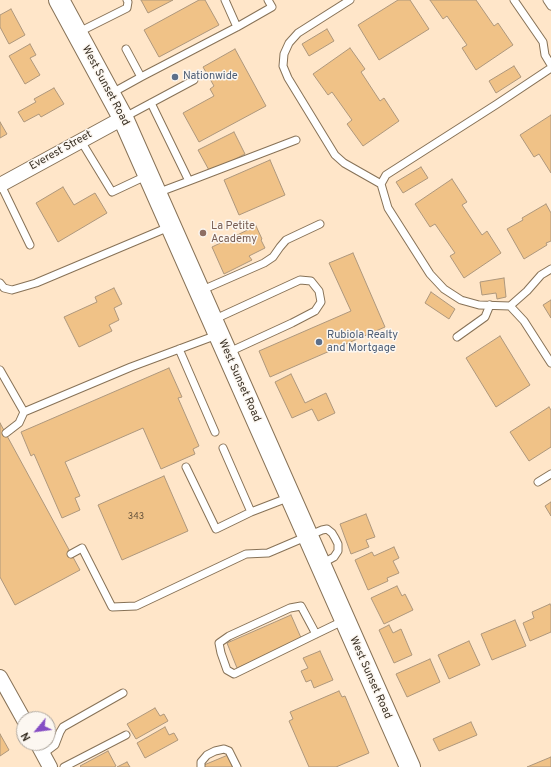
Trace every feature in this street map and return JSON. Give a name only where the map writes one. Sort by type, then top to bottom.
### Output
[{"type":"main road","name":"West Sunset Road","points":[[59,0],[123,118],[345,620],[406,766]]},
{"type":"street","name":"Everest Street","points":[[0,185],[123,118]]},
{"type":"street","points":[[2,684],[18,711]]},
{"type":"street","points":[[42,751],[50,767]]},
{"type":"lane","points":[[77,33],[127,8],[127,0]]},
{"type":"lane","points":[[225,0],[237,26]]},
{"type":"lane","points":[[110,94],[272,7],[268,0]]},
{"type":"lane","points":[[350,0],[298,33],[289,43],[284,54],[283,66],[288,78],[335,155],[344,163],[381,184],[388,208],[430,274],[444,289],[461,300],[479,305],[510,306],[524,321],[551,363]]},
{"type":"lane","points":[[514,0],[543,42],[545,55],[551,65]]},
{"type":"lane","points":[[547,0],[551,6]]},
{"type":"lane","points":[[126,49],[141,77]]},
{"type":"lane","points":[[381,184],[386,175],[551,68]]},
{"type":"lane","points":[[123,118],[194,80]]},
{"type":"lane","points":[[152,102],[189,181]]},
{"type":"lane","points":[[156,193],[296,140]]},
{"type":"lane","points":[[81,141],[112,192],[148,175]]},
{"type":"lane","points":[[0,185],[30,245]]},
{"type":"lane","points":[[200,291],[264,263],[273,257],[286,240],[320,224]]},
{"type":"lane","points":[[0,283],[4,288],[12,290],[36,283],[171,226]]},
{"type":"lane","points":[[510,306],[527,291],[541,275],[551,269]]},
{"type":"lane","points":[[6,433],[20,423],[24,412],[130,367],[179,349],[300,280],[311,281],[318,291],[321,302],[315,311],[227,353]]},
{"type":"lane","points":[[457,337],[485,318],[490,305]]},
{"type":"lane","points":[[179,349],[215,432]]},
{"type":"lane","points":[[0,370],[24,412]]},
{"type":"lane","points":[[223,448],[251,512]]},
{"type":"lane","points":[[186,467],[216,529],[251,512],[290,497]]},
{"type":"lane","points":[[538,482],[551,474]]},
{"type":"lane","points":[[71,554],[82,548],[112,607],[136,606],[246,554],[268,553],[308,536]]},
{"type":"lane","points":[[316,634],[301,606],[290,608],[229,636],[219,643],[227,670],[234,674],[345,620]]},
{"type":"lane","points":[[56,742],[63,727],[123,693]]},
{"type":"lane","points":[[64,767],[126,735]]},
{"type":"lane","points":[[200,767],[201,762],[207,755],[214,751],[224,749],[229,751],[237,767]]},
{"type":"building","points":[[141,0],[173,0],[148,13]]},
{"type":"building","points":[[199,0],[205,0],[219,25],[159,57],[144,30]]},
{"type":"building","points":[[398,0],[410,0],[429,29],[379,60],[358,25]]},
{"type":"building","points":[[430,0],[476,0],[494,26],[498,23],[513,45],[476,70],[462,48],[467,45],[447,16],[443,19]]},
{"type":"building","points":[[11,9],[25,35],[9,44],[0,27],[0,15]]},
{"type":"building","points":[[327,29],[334,41],[309,56],[302,44]]},
{"type":"building","points":[[30,44],[36,55],[30,58],[40,75],[25,84],[9,56]]},
{"type":"building","points":[[350,48],[365,69],[361,72],[380,101],[384,98],[399,121],[363,146],[347,124],[352,120],[332,92],[328,95],[313,74]]},
{"type":"building","points":[[235,49],[266,106],[199,142],[183,113],[214,96],[210,89],[214,86],[203,67]]},
{"type":"building","points":[[514,66],[521,77],[496,93],[489,81]]},
{"type":"building","points":[[54,88],[64,104],[41,117],[39,114],[24,122],[18,112],[36,102],[34,99]]},
{"type":"building","points":[[551,115],[551,173],[539,154],[534,157],[520,135]]},
{"type":"building","points":[[0,122],[7,134],[0,138]]},
{"type":"building","points":[[234,132],[245,154],[210,172],[198,150]]},
{"type":"building","points":[[270,160],[285,195],[239,215],[224,180]]},
{"type":"building","points":[[421,167],[428,178],[403,193],[396,182]]},
{"type":"building","points":[[452,179],[467,202],[462,205],[482,235],[487,231],[501,253],[464,278],[450,256],[455,253],[435,224],[430,227],[415,204]]},
{"type":"building","points":[[63,187],[74,205],[95,193],[107,213],[58,242],[36,203]]},
{"type":"building","points":[[546,204],[551,213],[551,241],[524,259],[507,229]]},
{"type":"building","points":[[256,226],[265,248],[249,256],[252,260],[224,274],[212,247]]},
{"type":"building","points":[[353,253],[385,327],[270,377],[259,351],[351,311],[329,263]]},
{"type":"building","points":[[504,278],[506,297],[497,299],[496,293],[482,295],[480,282]]},
{"type":"building","points":[[114,288],[122,304],[114,308],[119,320],[109,325],[112,331],[79,347],[64,317],[97,302],[95,297]]},
{"type":"building","points":[[431,292],[455,309],[449,319],[425,303]]},
{"type":"building","points":[[551,300],[551,318],[543,305]]},
{"type":"building","points":[[500,336],[530,385],[496,407],[466,358]]},
{"type":"building","points":[[169,368],[182,397],[178,398],[199,446],[193,449],[195,454],[161,469],[143,428],[65,462],[80,496],[75,498],[80,510],[62,518],[34,454],[31,456],[21,432]]},
{"type":"building","points":[[291,374],[305,403],[326,393],[335,413],[318,421],[312,409],[292,418],[275,382]]},
{"type":"building","points":[[549,407],[551,410],[551,447],[529,461],[510,432]]},
{"type":"building","points":[[0,423],[80,570],[15,605],[0,577]]},
{"type":"building","points":[[164,476],[188,531],[122,560],[98,505]]},
{"type":"building","points":[[551,502],[551,516],[545,506]]},
{"type":"building","points":[[366,514],[375,537],[366,540],[369,547],[351,554],[340,524]]},
{"type":"building","points":[[394,547],[399,558],[393,561],[399,573],[387,578],[388,581],[368,590],[355,560],[372,552],[374,556]]},
{"type":"building","points":[[397,586],[402,596],[405,594],[413,610],[384,624],[371,598]]},
{"type":"building","points":[[550,604],[551,632],[530,641],[523,623],[534,618],[532,612]]},
{"type":"building","points":[[291,615],[302,640],[237,668],[227,643]]},
{"type":"building","points":[[515,620],[526,646],[492,660],[481,634]]},
{"type":"building","points":[[389,625],[393,633],[401,629],[412,655],[394,663],[379,630]]},
{"type":"building","points":[[469,641],[480,665],[449,679],[438,655]]},
{"type":"building","points":[[320,651],[333,680],[314,688],[311,680],[306,682],[301,671],[308,668],[303,658]]},
{"type":"building","points":[[430,659],[440,682],[407,697],[396,674]]},
{"type":"building","points":[[339,691],[342,697],[345,696],[369,753],[336,767],[309,767],[289,721],[293,719],[290,712]]},
{"type":"building","points":[[155,708],[160,716],[164,714],[168,721],[136,739],[127,724]]},
{"type":"building","points":[[471,722],[477,735],[439,751],[433,739]]},
{"type":"building","points":[[165,727],[169,735],[174,733],[178,740],[145,758],[137,743]]},
{"type":"building","points":[[0,734],[9,750],[0,756]]},
{"type":"building","points":[[108,751],[116,766],[80,766]]},
{"type":"building","points":[[228,755],[233,767],[204,767],[204,765]]},
{"type":"building","points":[[551,757],[551,767],[527,767]]},
{"type":"building","points":[[127,762],[130,767],[117,767]]},
{"type":"place","name":"Nationwide","points":[[175,77]]},
{"type":"place","name":"La Petite Academy","points":[[203,233]]},
{"type":"place","name":"Rubiola Realty and Mortgage","points":[[319,342]]}]
